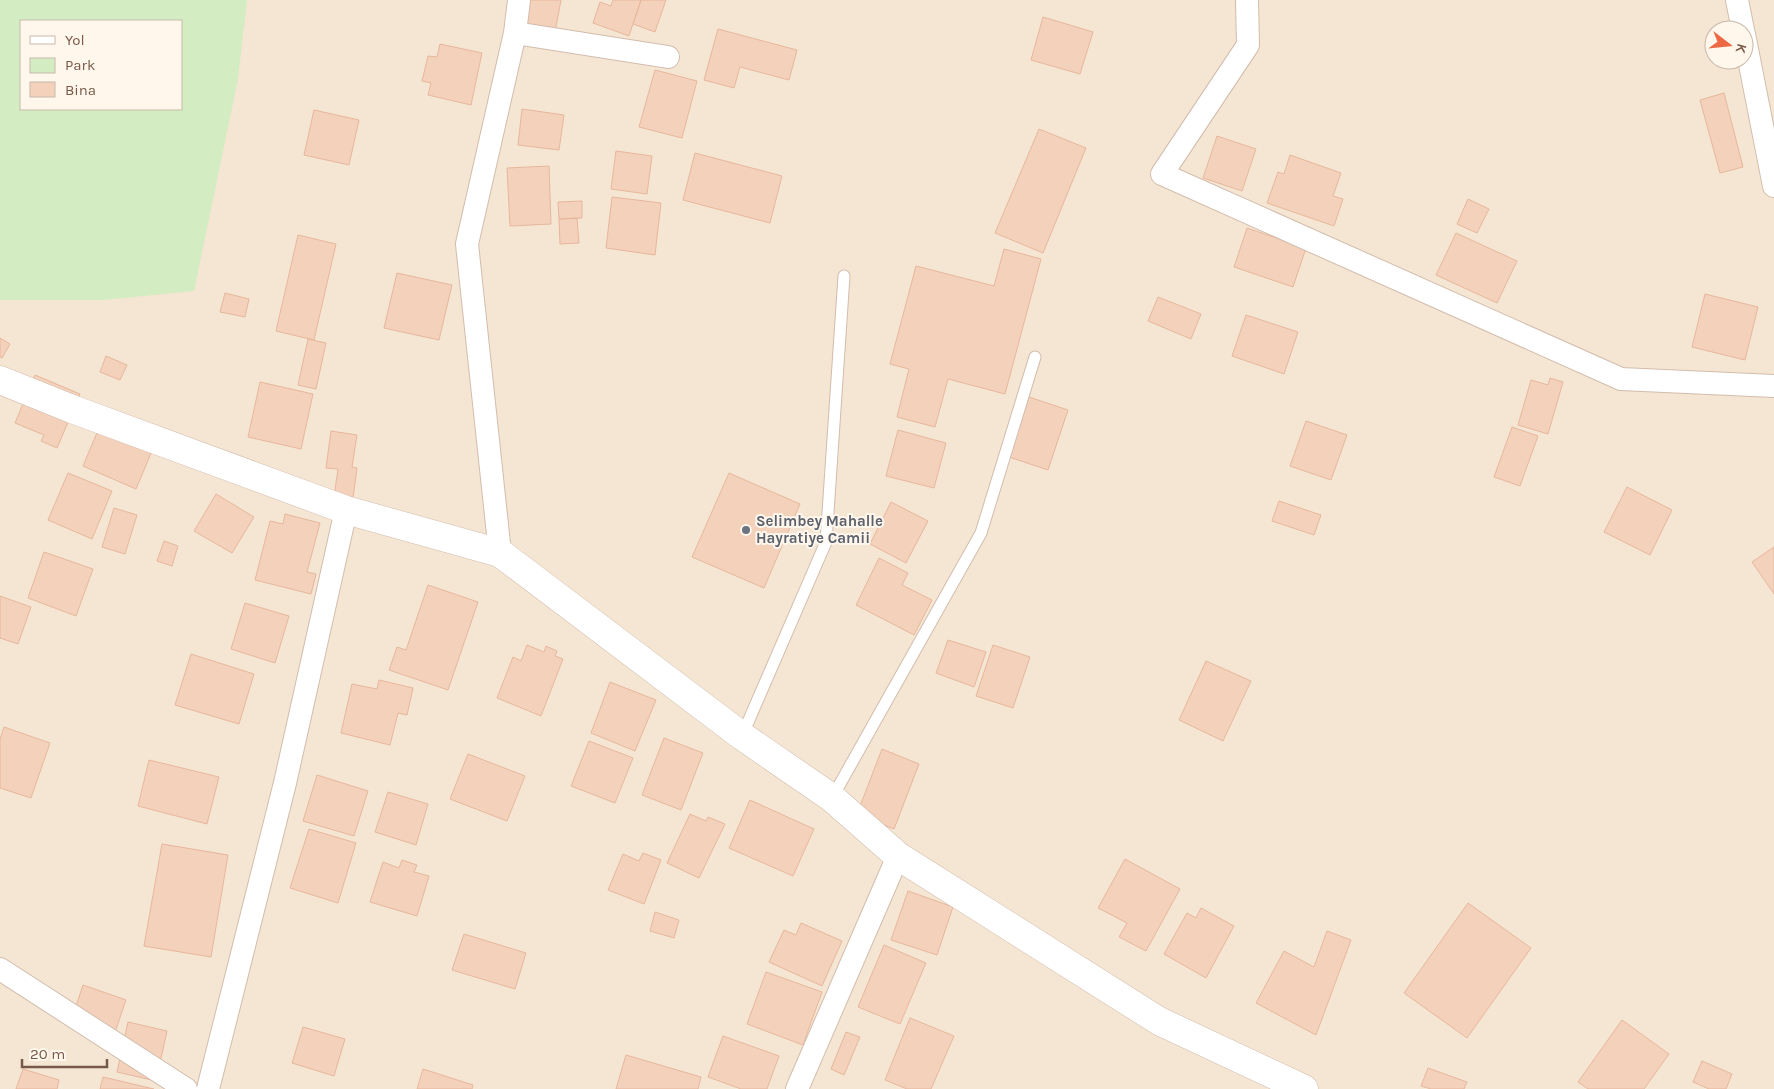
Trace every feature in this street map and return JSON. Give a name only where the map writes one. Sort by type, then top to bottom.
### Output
[{"type":"street","points":[[500,553],[467,244],[515,33],[519,0]]},
{"type":"street","points":[[1247,0],[1248,45],[1162,174],[1621,379],[1774,386]]},
{"type":"street","points":[[1737,0],[1741,20]]},
{"type":"street","points":[[515,33],[668,57]]},
{"type":"street","points":[[1751,70],[1774,186]]},
{"type":"street","points":[[0,380],[72,409],[346,510],[500,553],[742,736],[832,798],[898,856],[1159,1021],[1304,1089]]},
{"type":"street","points":[[208,1089],[285,783],[346,510]]},
{"type":"street","points":[[797,1089],[898,856]]},
{"type":"street","points":[[0,969],[186,1089]]},
{"type":"lane","points":[[742,736],[826,542],[844,276]]},
{"type":"lane","points":[[832,798],[981,533],[1036,357]]},
{"type":"shaded area","points":[[0,0],[1774,0],[1774,1089],[0,1089]]},
{"type":"green space","points":[[0,0],[247,0],[238,79],[194,291],[104,300],[0,300]]},
{"type":"building","points":[[530,0],[561,0],[555,32],[525,27]]},
{"type":"building","points":[[613,0],[641,0],[629,36],[593,23],[600,2],[611,6]]},
{"type":"building","points":[[641,0],[666,0],[655,32],[633,24]]},
{"type":"building","points":[[1043,17],[1093,32],[1080,74],[1031,60]]},
{"type":"building","points":[[718,29],[797,50],[789,80],[740,67],[734,88],[704,80]]},
{"type":"building","points":[[440,44],[482,53],[471,105],[428,95],[431,83],[422,81],[428,56],[437,57]]},
{"type":"building","points":[[655,70],[697,81],[682,138],[639,127]]},
{"type":"building","points":[[1724,93],[1743,167],[1720,173],[1700,100]]},
{"type":"building","points":[[522,109],[564,115],[559,150],[518,145]]},
{"type":"building","points":[[314,110],[359,120],[349,165],[304,155]]},
{"type":"building","points":[[1039,129],[1086,148],[1043,253],[995,233]]},
{"type":"building","points":[[1217,136],[1256,149],[1242,191],[1203,178]]},
{"type":"building","points":[[616,151],[652,156],[647,194],[611,189]]},
{"type":"building","points":[[695,153],[782,176],[770,223],[683,200]]},
{"type":"building","points":[[1290,155],[1341,173],[1333,196],[1343,199],[1334,226],[1267,203],[1278,172],[1284,174]]},
{"type":"building","points":[[549,166],[551,224],[510,226],[507,168]]},
{"type":"building","points":[[612,197],[661,203],[655,255],[606,248]]},
{"type":"building","points":[[1468,199],[1489,209],[1477,233],[1457,224]]},
{"type":"building","points":[[582,201],[582,218],[559,219],[558,202]]},
{"type":"building","points":[[577,218],[579,243],[560,244],[559,219]]},
{"type":"building","points":[[1247,228],[1306,248],[1293,287],[1234,267]]},
{"type":"building","points":[[1456,233],[1517,261],[1497,303],[1436,275]]},
{"type":"building","points":[[298,235],[336,244],[314,340],[276,331]]},
{"type":"building","points":[[1004,249],[1041,259],[1005,394],[948,379],[935,427],[897,417],[909,369],[890,364],[916,266],[994,286]]},
{"type":"building","points":[[397,273],[452,285],[439,340],[384,328]]},
{"type":"building","points":[[225,293],[249,299],[245,317],[220,312]]},
{"type":"building","points":[[1705,294],[1758,307],[1745,360],[1692,347]]},
{"type":"building","points":[[1158,297],[1201,314],[1191,339],[1148,321]]},
{"type":"building","points":[[1246,315],[1298,332],[1284,374],[1232,356]]},
{"type":"building","points":[[0,338],[10,344],[2,358],[0,357]]},
{"type":"building","points":[[308,339],[326,343],[316,389],[298,385]]},
{"type":"building","points":[[106,356],[127,365],[120,380],[100,372]]},
{"type":"building","points":[[35,375],[80,394],[57,448],[41,441],[44,435],[15,423]]},
{"type":"building","points":[[1550,378],[1563,382],[1548,434],[1518,425],[1531,380],[1548,385]]},
{"type":"building","points":[[260,382],[313,394],[301,449],[248,437]]},
{"type":"building","points":[[1029,397],[1068,410],[1048,470],[1009,457]]},
{"type":"building","points":[[107,409],[160,432],[136,489],[83,466]]},
{"type":"building","points":[[1306,421],[1347,435],[1331,480],[1290,466]]},
{"type":"building","points":[[1512,427],[1538,436],[1520,486],[1494,477]]},
{"type":"building","points":[[898,430],[946,443],[934,488],[886,476]]},
{"type":"building","points":[[331,431],[357,435],[352,467],[357,468],[350,520],[331,517],[338,469],[326,468]]},
{"type":"building","points":[[68,473],[112,491],[92,539],[48,520]]},
{"type":"building","name":"Selimbey Mahalle Hayratiye Camii","points":[[729,473],[800,504],[764,588],[692,557]]},
{"type":"building","points":[[1627,487],[1672,510],[1650,555],[1604,532]]},
{"type":"building","points":[[216,494],[254,517],[232,553],[194,531]]},
{"type":"building","points":[[1279,501],[1321,515],[1314,535],[1272,521]]},
{"type":"building","points":[[891,502],[928,521],[906,563],[870,544]]},
{"type":"building","points":[[114,508],[137,515],[125,554],[102,547]]},
{"type":"building","points":[[285,514],[320,523],[307,572],[316,574],[311,594],[255,580],[270,521],[283,524]]},
{"type":"building","points":[[164,541],[178,546],[172,566],[157,561]]},
{"type":"building","points":[[1774,547],[1774,594],[1752,562]]},
{"type":"building","points":[[44,552],[93,569],[76,616],[28,598]]},
{"type":"building","points":[[879,558],[908,573],[902,585],[932,600],[914,635],[856,605]]},
{"type":"building","points":[[428,585],[478,602],[448,690],[389,670],[397,647],[406,650]]},
{"type":"building","points":[[0,596],[31,607],[18,644],[0,638]]},
{"type":"building","points":[[245,603],[289,616],[275,663],[231,649]]},
{"type":"building","points":[[948,640],[986,652],[974,687],[936,673]]},
{"type":"building","points":[[527,645],[544,652],[546,646],[557,651],[555,656],[563,659],[541,716],[497,698],[513,657],[521,661]]},
{"type":"building","points":[[993,645],[1030,657],[1013,708],[976,696]]},
{"type":"building","points":[[191,654],[254,674],[239,724],[175,705]]},
{"type":"building","points":[[1206,661],[1251,681],[1223,741],[1179,720]]},
{"type":"building","points":[[379,680],[413,688],[407,715],[398,713],[390,745],[341,733],[352,684],[377,689]]},
{"type":"building","points":[[610,682],[656,700],[635,751],[591,733]]},
{"type":"building","points":[[4,727],[50,743],[31,798],[0,788],[0,739]]},
{"type":"building","points":[[664,738],[703,753],[681,810],[642,795]]},
{"type":"building","points":[[589,741],[633,758],[615,803],[571,786]]},
{"type":"building","points":[[882,749],[919,764],[894,829],[857,814]]},
{"type":"building","points":[[468,754],[525,776],[507,821],[450,799]]},
{"type":"building","points":[[149,760],[219,777],[207,824],[138,806]]},
{"type":"building","points":[[317,775],[368,791],[354,836],[303,821]]},
{"type":"building","points":[[388,792],[428,804],[416,845],[375,832]]},
{"type":"building","points":[[750,800],[814,829],[793,876],[729,848]]},
{"type":"building","points":[[690,814],[706,821],[708,817],[725,824],[699,878],[667,863]]},
{"type":"building","points":[[309,829],[356,843],[338,903],[290,888]]},
{"type":"building","points":[[162,844],[228,855],[211,957],[144,946]]},
{"type":"building","points":[[643,853],[661,860],[644,904],[608,890],[623,854],[639,861]]},
{"type":"building","points":[[1125,859],[1180,889],[1146,951],[1119,937],[1127,923],[1098,908]]},
{"type":"building","points":[[402,860],[417,865],[414,872],[429,876],[417,916],[370,902],[383,862],[399,868]]},
{"type":"building","points":[[908,891],[953,907],[937,955],[891,940]]},
{"type":"building","points":[[1468,903],[1531,948],[1467,1038],[1404,993]]},
{"type":"building","points":[[1201,908],[1234,926],[1206,978],[1164,954],[1187,913],[1196,918]]},
{"type":"building","points":[[655,912],[679,920],[674,938],[650,931]]},
{"type":"building","points":[[801,923],[842,941],[822,986],[769,962],[784,930],[796,935]]},
{"type":"building","points":[[1327,931],[1351,940],[1316,1035],[1256,1003],[1284,951],[1314,967]]},
{"type":"building","points":[[464,934],[526,953],[515,989],[452,970]]},
{"type":"building","points":[[884,945],[926,963],[900,1024],[858,1007]]},
{"type":"building","points":[[766,972],[822,992],[803,1045],[747,1024]]},
{"type":"building","points":[[83,985],[126,1000],[114,1035],[71,1021]]},
{"type":"building","points":[[910,1018],[954,1036],[931,1089],[907,1089],[885,1080]]},
{"type":"building","points":[[1622,1020],[1669,1054],[1644,1089],[1588,1089],[1578,1082]]},
{"type":"building","points":[[128,1022],[167,1031],[156,1081],[117,1072]]},
{"type":"building","points":[[303,1027],[345,1039],[334,1076],[292,1063]]},
{"type":"building","points":[[846,1032],[860,1037],[844,1075],[831,1069]]},
{"type":"building","points":[[723,1036],[779,1056],[767,1089],[741,1089],[708,1077]]},
{"type":"building","points":[[626,1055],[701,1077],[698,1089],[616,1089]]},
{"type":"building","points":[[1702,1061],[1732,1074],[1726,1089],[1709,1089],[1693,1082]]},
{"type":"building","points":[[1428,1068],[1467,1082],[1464,1089],[1431,1089],[1421,1086]]},
{"type":"building","points":[[23,1069],[59,1080],[57,1089],[16,1089]]},
{"type":"building","points":[[423,1069],[473,1085],[472,1089],[417,1089]]},
{"type":"building","points":[[103,1077],[154,1089],[100,1089]]},
{"type":"place","name":"Selimbey Mahalle Hayratiye Camii","points":[[746,530]]}]
